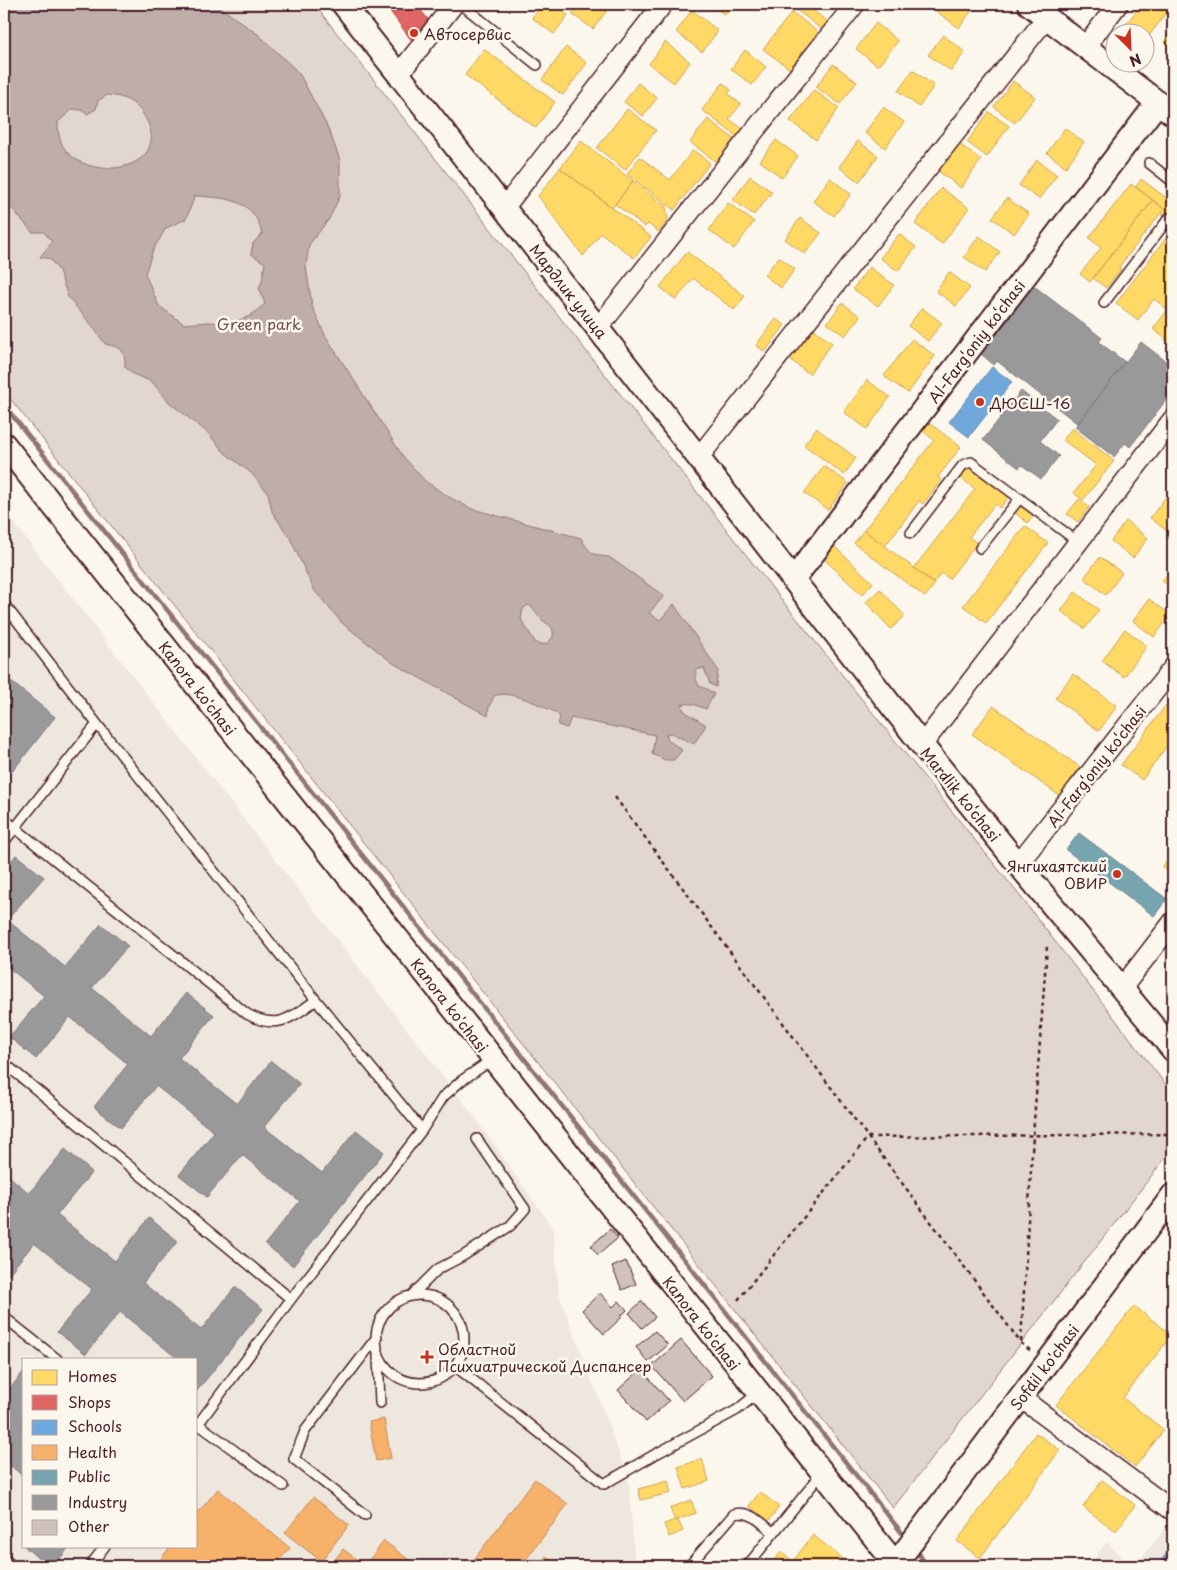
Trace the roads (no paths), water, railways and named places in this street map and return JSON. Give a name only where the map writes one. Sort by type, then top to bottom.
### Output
[{"type":"street","name":"Мардлик улица","points":[[343,4],[793,580]]},
{"type":"street","points":[[399,74],[454,4]]},
{"type":"street","points":[[504,208],[663,4]]},
{"type":"street","points":[[598,328],[854,4]]},
{"type":"street","points":[[1086,46],[1118,4]]},
{"type":"street","points":[[699,458],[1038,10],[1166,108]]},
{"type":"street","name":"Al-Farg‘oniy ko‘chasi","points":[[793,580],[1166,108]]},
{"type":"street","points":[[922,745],[1173,419]]},
{"type":"street","name":"Kanora ko'chasi","points":[[4,444],[822,1473],[902,1557]]},
{"type":"street","name":"Mardlik ko‘chasi","points":[[793,580],[1018,864],[1173,1050]]},
{"type":"street","name":"Al-Farg‘oniy ko‘chasi","points":[[1018,864],[1173,668]]},
{"type":"street","points":[[1122,988],[1173,922]]},
{"type":"street","name":"Sofdil ko'chasi","points":[[902,1557],[1173,1195]]},
{"type":"street","points":[[1021,1398],[1173,1511]]},
{"type":"lane","points":[[461,4],[538,65]]},
{"type":"lane","points":[[1149,163],[1173,182]]},
{"type":"lane","points":[[1104,303],[1169,218]]},
{"type":"lane","points":[[911,533],[967,462],[971,462],[975,463],[1078,542]]},
{"type":"lane","points":[[980,548],[1020,498]]},
{"type":"lane","points":[[4,604],[316,1000],[422,1130]]},
{"type":"lane","points":[[4,842],[97,724]]},
{"type":"lane","points":[[4,819],[247,1014],[260,1020],[274,1022],[288,1019],[316,1000]]},
{"type":"lane","points":[[198,1424],[291,1299],[422,1130],[442,1097],[493,1059]]},
{"type":"lane","points":[[4,1063],[291,1299]]},
{"type":"lane","points":[[411,1296],[438,1269],[463,1256],[510,1226],[525,1209],[477,1138]]},
{"type":"lane","points":[[411,1296],[429,1296],[446,1303],[458,1316],[464,1333],[463,1350],[455,1366],[442,1377],[425,1383],[407,1381],[392,1373],[381,1360],[376,1344],[377,1328],[384,1313],[396,1302],[411,1296]]},
{"type":"lane","points":[[4,1317],[56,1358]]},
{"type":"lane","points":[[365,1515],[294,1459],[305,1430],[377,1337]]},
{"type":"lane","points":[[378,1350],[380,1403]]},
{"type":"lane","points":[[455,1366],[604,1484],[737,1410],[758,1393]]},
{"type":"lane","points":[[198,1426],[283,1486]]},
{"type":"lane","points":[[747,1566],[822,1473]]},
{"type":"lane","points":[[689,1566],[734,1514],[743,1512],[750,1514],[774,1533]]},
{"type":"lane","points":[[90,1566],[104,1548]]},
{"type":"lane","points":[[4,1559],[12,1566]]},
{"type":"waterway","points":[[4,405],[906,1538]]},
{"type":"waterway","points":[[915,1550],[928,1566]]},
{"type":"place","name":"Автосервис","points":[[414,33]]},
{"type":"place","name":"ДЮСШ-16","points":[[980,402]]},
{"type":"place","name":"Янгихаятский ОВИР","points":[[1117,874]]},
{"type":"place","name":"Областной Психиатрической Диспансер","points":[[427,1357]]},
{"type":"park label","name":"Green park","points":[[259,323]]}]
